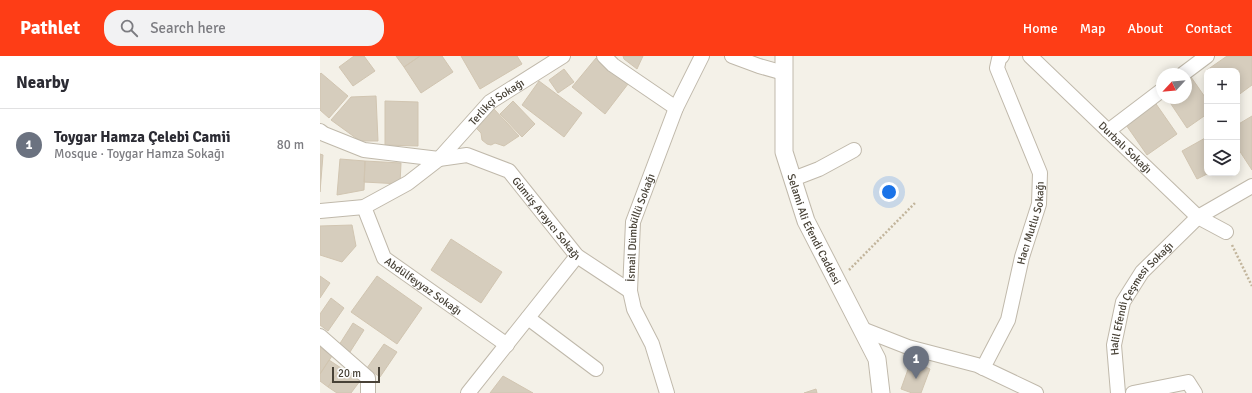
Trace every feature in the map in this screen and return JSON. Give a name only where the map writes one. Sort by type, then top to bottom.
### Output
[{"type":"street","name":"Terlikçi Sokağı","points":[[364,207],[408,183],[438,159],[490,102],[562,56]]},
{"type":"street","points":[[604,56],[613,65],[676,108]]},
{"type":"street","name":"İsmail Dümbüllü Sokağı","points":[[667,393],[652,344],[634,309],[630,291],[633,222],[676,108],[702,56]]},
{"type":"street","points":[[732,56],[784,73]]},
{"type":"street","name":"Selami Ali Efendi Caddesi","points":[[784,56],[784,152],[806,221],[877,359],[882,393]]},
{"type":"street","name":"Hacı Mutlu Sokağı","points":[[983,368],[1008,320],[1022,257],[1039,204],[1040,173],[997,68],[999,59],[1002,56]]},
{"type":"street","name":"Durbalı Sokağı","points":[[1030,56],[1198,217],[1226,232]]},
{"type":"street","points":[[1191,68],[1207,56]]},
{"type":"street","points":[[1108,131],[1156,95]]},
{"type":"street","name":"Gümüş Arayıcı Sokağı","points":[[320,131],[364,150],[438,159],[467,155],[509,171],[577,256],[630,291]]},
{"type":"street","points":[[793,179],[819,169],[854,150]]},
{"type":"street","name":"Halil Efendi Çeşmesi Sokağı","points":[[1118,393],[1114,345],[1123,302],[1142,272],[1198,217],[1252,186]]},
{"type":"street","points":[[320,212],[364,207]]},
{"type":"street","name":"Abdülfeyyaz Sokağı","points":[[364,207],[384,258],[507,345]]},
{"type":"street","points":[[468,393],[577,256]]},
{"type":"street","points":[[528,318],[596,369]]},
{"type":"street","points":[[862,329],[908,347],[977,365],[1036,393]]},
{"type":"street","points":[[320,336],[368,378],[368,393]]},
{"type":"street","points":[[1133,393],[1188,382],[1195,393]]},
{"type":"path","points":[[837,282],[916,202]]},
{"type":"path","points":[[1226,232],[1252,286]]},
{"type":"building","points":[[354,56],[364,56],[375,71],[353,86],[339,67]]},
{"type":"building","points":[[396,56],[420,56],[404,67]]},
{"type":"building","points":[[420,56],[442,56],[453,72],[421,93],[404,67]]},
{"type":"building","points":[[461,56],[517,56],[522,64],[480,89]]},
{"type":"building","points":[[623,56],[643,56],[637,69],[624,59]]},
{"type":"building","points":[[1227,56],[1252,56],[1252,85],[1240,94],[1240,68],[1210,68]]},
{"type":"building","points":[[596,58],[628,84],[605,114],[572,87]]},
{"type":"building","points":[[564,69],[574,82],[558,93],[549,80]]},
{"type":"building","points":[[321,73],[348,96],[329,118],[320,110]]},
{"type":"building","points":[[1192,78],[1204,96],[1204,116],[1187,128],[1171,104],[1192,104]]},
{"type":"building","points":[[539,81],[582,113],[564,137],[522,105]]},
{"type":"building","points":[[376,96],[378,141],[360,141],[331,120],[351,97]]},
{"type":"building","points":[[385,101],[418,102],[418,146],[385,145]]},
{"type":"building","points":[[513,101],[535,124],[522,137],[500,114]]},
{"type":"building","points":[[1154,101],[1177,134],[1147,155],[1124,122]]},
{"type":"building","points":[[494,109],[519,136],[504,146],[495,143],[491,145],[487,144],[482,140],[481,133],[473,125]]},
{"type":"building","points":[[1252,116],[1252,170],[1240,152],[1240,123]]},
{"type":"building","points":[[1204,139],[1204,176],[1197,179],[1182,151]]},
{"type":"building","points":[[320,154],[323,155],[320,192]]},
{"type":"building","points":[[340,159],[365,161],[364,190],[337,195]]},
{"type":"building","points":[[365,161],[401,163],[400,184],[364,182]]},
{"type":"building","points":[[352,225],[356,246],[342,262],[320,255],[320,226]]},
{"type":"building","points":[[451,239],[502,272],[481,303],[431,270]]},
{"type":"building","points":[[320,276],[330,283],[320,298]]},
{"type":"building","points":[[377,276],[422,308],[397,344],[351,312]]},
{"type":"building","points":[[331,298],[344,308],[328,331],[320,325],[320,314]]},
{"type":"building","points":[[353,323],[364,330],[350,352],[339,345]]},
{"type":"building","points":[[384,344],[397,352],[380,377],[367,368]]},
{"type":"building","points":[[320,347],[332,356],[320,374]]},
{"type":"building","points":[[329,360],[341,368],[328,387],[320,381],[320,374]]},
{"type":"building","points":[[911,361],[930,369],[921,393],[912,393],[901,389]]},
{"type":"building","points":[[341,368],[360,381],[351,393],[337,393],[328,387]]},
{"type":"building","points":[[503,376],[533,393],[490,393]]},
{"type":"building","points":[[816,389],[817,393],[804,393]]},
{"type":"place","name":"Toygar Hamza Çelebi Camii","points":[[916,379]]}]
